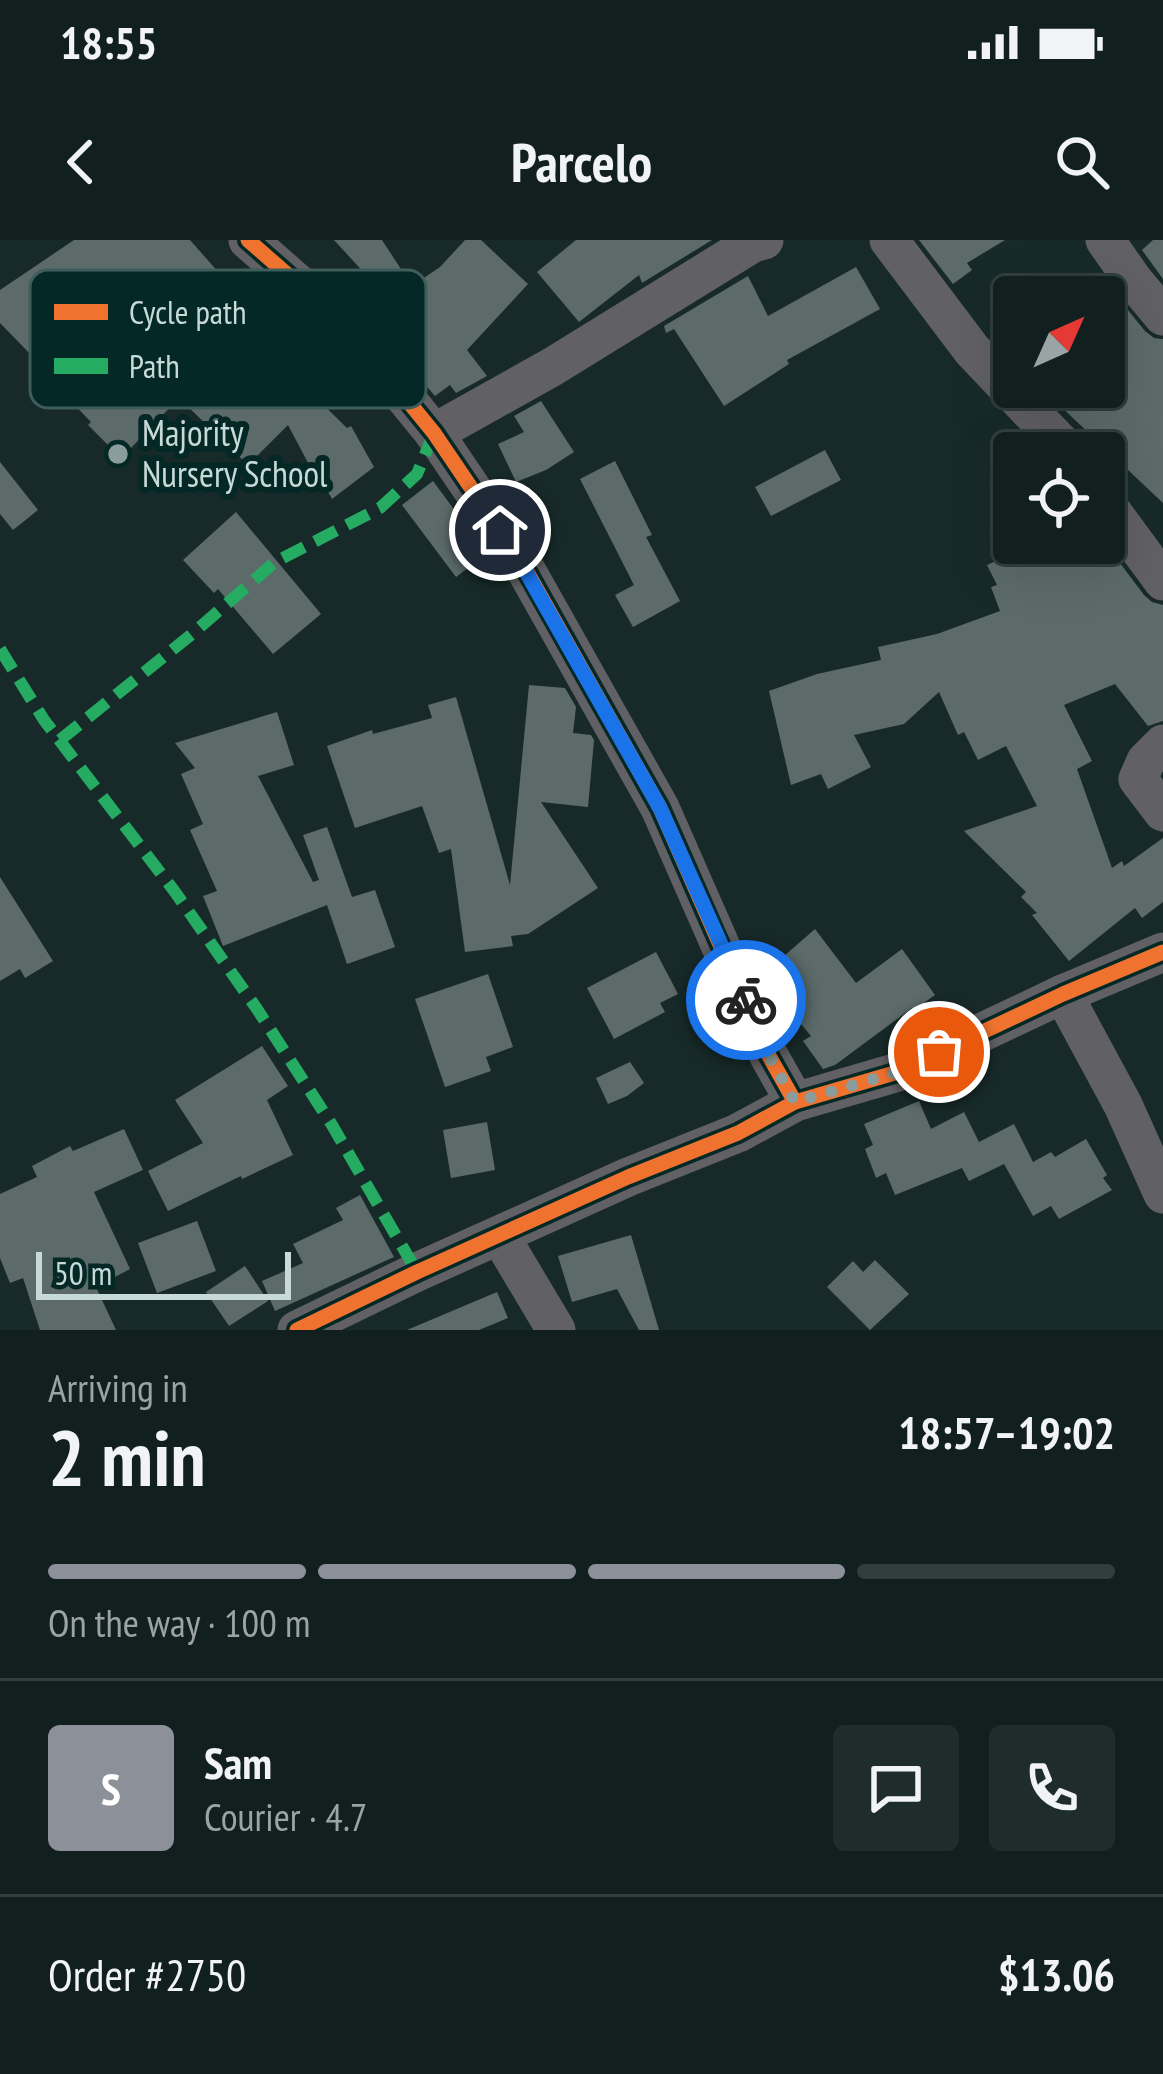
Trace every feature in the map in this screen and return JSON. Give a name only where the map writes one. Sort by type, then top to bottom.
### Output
[{"type":"street","points":[[248,240],[282,270]]},
{"type":"street","points":[[889,240],[973,350],[1050,432]]},
{"type":"street","points":[[1106,240],[1163,316]]},
{"type":"street","points":[[434,433],[552,368],[756,241]]},
{"type":"street","points":[[412,408],[521,563],[660,808],[769,1056],[795,1102]]},
{"type":"street","points":[[1125,529],[1163,581]]},
{"type":"street","points":[[1163,744],[1146,761],[1138,779],[1163,812]]},
{"type":"street","points":[[297,1330],[628,1177],[738,1133],[795,1102],[898,1072],[1163,952]]},
{"type":"street","points":[[1063,994],[1123,1105],[1163,1194]]},
{"type":"street","points":[[500,1236],[556,1330]]},
{"type":"building","points":[[74,240],[190,240],[216,270],[30,270],[30,354],[0,323],[0,290]]},
{"type":"building","points":[[334,240],[382,240],[402,270],[362,270]]},
{"type":"building","points":[[465,240],[481,240],[528,284],[467,350],[487,376],[456,393],[450,385],[435,396],[426,386],[426,276]]},
{"type":"building","points":[[576,240],[712,240],[642,283],[639,275],[579,322],[537,272]]},
{"type":"building","points":[[919,240],[1005,240],[967,263],[972,270],[953,284]]},
{"type":"building","points":[[1153,240],[1163,240],[1163,279],[1142,250]]},
{"type":"building","points":[[856,267],[880,309],[787,360],[789,364],[724,406],[674,329],[666,333],[664,326],[748,276],[768,316]]},
{"type":"building","points":[[1125,306],[1145,331],[1163,339],[1163,503],[1125,467],[1125,432],[1088,432],[1062,408],[1125,408]]},
{"type":"building","points":[[541,401],[574,452],[516,482],[498,444],[524,432],[514,416]]},
{"type":"building","points":[[78,408],[169,408],[131,448],[123,440],[113,450],[88,425],[91,422]]},
{"type":"building","points":[[189,408],[327,408],[347,428],[351,426],[374,467],[332,499],[288,425],[248,465]]},
{"type":"building","points":[[825,450],[841,480],[771,516],[755,487]]},
{"type":"building","points":[[615,461],[652,535],[646,537],[680,601],[633,627],[615,595],[634,585],[580,479]]},
{"type":"building","points":[[0,462],[38,510],[13,530],[0,514]]},
{"type":"building","points":[[433,481],[487,554],[456,577],[402,505]]},
{"type":"building","points":[[236,512],[321,614],[273,654],[218,589],[214,593],[183,560]]},
{"type":"building","points":[[1121,564],[1144,595],[1163,605],[1163,721],[1148,726],[1115,684],[1064,705],[1092,761],[1077,769],[1112,868],[1122,861],[1124,866],[1163,838],[1163,902],[1142,918],[1135,908],[1069,961],[1032,915],[1037,913],[1021,897],[1026,892],[964,831],[1037,806],[1006,746],[978,760],[964,732],[958,735],[939,692],[904,724],[854,735],[871,767],[828,789],[821,774],[791,785],[769,691],[881,660],[878,647],[937,634],[1000,611],[991,587],[997,585],[987,565]]},
{"type":"building","points":[[529,685],[565,688],[576,707],[573,733],[591,735],[594,740],[588,807],[541,802],[598,888],[528,934],[511,936],[513,946],[465,952],[451,849],[439,853],[422,806],[355,828],[327,746],[372,730],[373,734],[432,718],[428,705],[456,697],[510,885]]},
{"type":"building","points":[[277,712],[294,765],[258,776],[313,882],[319,880],[303,835],[327,827],[352,897],[375,890],[395,947],[347,964],[327,905],[223,946],[203,896],[217,891],[190,830],[203,824],[181,774],[195,768],[175,743]]},
{"type":"building","points":[[0,877],[53,961],[25,978],[20,969],[0,981]]},
{"type":"building","points":[[815,929],[856,983],[902,949],[935,995],[823,1069],[803,1041],[811,1036],[761,976]]},
{"type":"building","points":[[656,952],[678,994],[660,1003],[665,1012],[614,1039],[587,988]]},
{"type":"building","points":[[488,974],[513,1047],[486,1057],[491,1071],[445,1087],[415,999]]},
{"type":"building","points":[[262,1046],[288,1086],[267,1100],[293,1155],[168,1211],[148,1171],[203,1143],[175,1100]]},
{"type":"building","points":[[630,1062],[644,1083],[608,1104],[596,1078]]},
{"type":"building","points":[[919,1101],[931,1129],[964,1112],[979,1142],[1014,1124],[1033,1162],[1051,1152],[1055,1157],[1086,1139],[1112,1190],[1059,1219],[1051,1206],[1033,1216],[1004,1164],[969,1181],[962,1168],[895,1195],[886,1173],[876,1178],[865,1149],[873,1145],[864,1124]]},
{"type":"building","points":[[487,1122],[495,1170],[451,1178],[443,1130]]},
{"type":"building","points":[[124,1129],[143,1170],[94,1192],[130,1269],[96,1287],[116,1330],[40,1330],[23,1278],[10,1283],[0,1258],[0,1194],[37,1177],[32,1166],[70,1146],[73,1151]]},
{"type":"building","points":[[360,1195],[394,1257],[275,1311],[262,1281],[303,1263],[293,1244],[343,1220],[336,1208]]},
{"type":"building","points":[[197,1221],[216,1271],[157,1293],[138,1243]]},
{"type":"building","points":[[631,1235],[659,1330],[639,1330],[617,1289],[572,1302],[558,1256]]},
{"type":"building","points":[[875,1260],[909,1294],[870,1330],[827,1287],[853,1261],[863,1272]]},
{"type":"building","points":[[245,1266],[268,1301],[229,1326],[206,1292]]},
{"type":"building","points":[[497,1292],[508,1318],[479,1330],[407,1330]]},
{"type":"marked path","points":[[60,740],[275,562],[380,508],[417,474],[434,433]]},
{"type":"marked path","points":[[0,649],[44,720],[257,1009],[332,1125],[417,1272]]},
{"type":"cycle path","points":[[248,240],[282,270]]},
{"type":"cycle path","points":[[414,408],[522,563],[660,808],[769,1056],[795,1102]]},
{"type":"cycle path","points":[[297,1330],[628,1177],[738,1133],[795,1102],[898,1072],[1163,952]]},
{"type":"way so far","points":[[746,1000],[795,1102],[898,1072],[939,1052]]},
{"type":"place","name":"Majority Nursery School","points":[[118,454]]},
{"type":"route","points":[[500,530],[660,808],[746,1000]]}]
